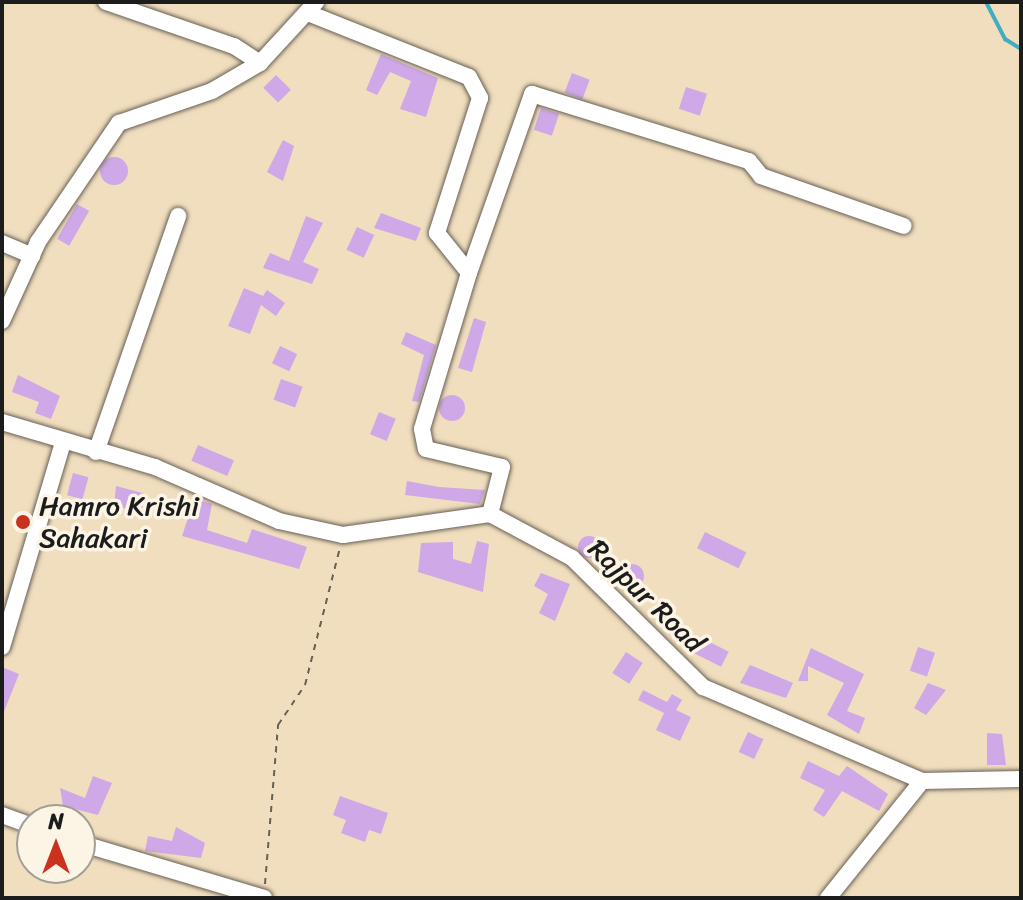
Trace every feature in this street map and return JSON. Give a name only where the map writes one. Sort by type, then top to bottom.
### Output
[{"type":"street","points":[[106,2],[234,46],[260,63]]},
{"type":"street","points":[[2,321],[32,256],[119,123],[212,91],[260,63],[312,8],[469,77],[480,98],[437,233],[469,273]]},
{"type":"street","points":[[2,422],[63,443],[155,467],[279,521],[343,535],[490,514],[502,467],[426,449],[422,429],[469,273],[532,94],[749,161],[761,176],[904,226]]},
{"type":"street","points":[[96,452],[178,216]]},
{"type":"street","points":[[2,243],[32,256]]},
{"type":"street","points":[[2,647],[63,443]]},
{"type":"street","name":"Rajpur Road","points":[[490,514],[572,558],[703,687],[922,781],[1021,779]]},
{"type":"street","points":[[828,898],[922,781]]},
{"type":"street","points":[[96,848],[264,898]]},
{"type":"path","points":[[264,898],[278,725],[305,685],[343,535]]},
{"type":"building","points":[[381,54],[438,78],[426,117],[400,109],[411,81],[390,72],[377,95],[366,90]]},
{"type":"building","points":[[572,73],[590,80],[582,99],[564,93]]},
{"type":"building","points":[[276,75],[291,90],[278,103],[263,88]]},
{"type":"building","points":[[686,87],[707,94],[700,116],[679,109]]},
{"type":"building","points":[[541,108],[559,114],[552,136],[534,130]]},
{"type":"building","points":[[283,140],[294,146],[283,181],[267,172]]},
{"type":"building","points":[[114,157],[124,161],[128,171],[124,181],[114,185],[104,181],[100,171],[104,161]]},
{"type":"building","points":[[77,204],[89,211],[69,246],[57,239]]},
{"type":"building","points":[[381,213],[421,228],[416,241],[374,228]]},
{"type":"building","points":[[306,216],[323,223],[303,262],[319,269],[312,284],[263,268],[270,253],[289,261]]},
{"type":"building","points":[[357,227],[374,235],[364,258],[346,250]]},
{"type":"building","points":[[244,288],[263,296],[267,290],[285,303],[276,316],[261,305],[250,334],[228,326]]},
{"type":"building","points":[[474,318],[486,322],[472,372],[458,368]]},
{"type":"building","points":[[406,332],[436,345],[419,402],[412,401],[424,355],[401,344]]},
{"type":"building","points":[[280,346],[297,354],[289,371],[272,363]]},
{"type":"building","points":[[18,375],[60,396],[51,419],[35,413],[39,402],[12,392]]},
{"type":"building","points":[[281,379],[303,387],[295,408],[273,400]]},
{"type":"building","points":[[452,395],[461,399],[465,408],[461,417],[452,421],[443,417],[439,408],[443,399]]},
{"type":"building","points":[[379,412],[396,419],[387,441],[370,434]]},
{"type":"building","points":[[198,445],[234,460],[227,476],[191,461]]},
{"type":"building","points":[[73,473],[88,477],[83,499],[67,495]]},
{"type":"building","points":[[407,481],[485,490],[480,504],[405,495]]},
{"type":"building","points":[[116,486],[146,494],[141,512],[114,506]]},
{"type":"building","points":[[192,498],[212,504],[207,530],[247,543],[252,529],[307,547],[299,569],[182,536],[189,515],[174,509],[178,500],[191,505]]},
{"type":"building","points":[[705,532],[746,552],[738,568],[697,548]]},
{"type":"building","points":[[589,536],[597,539],[600,547],[597,555],[589,558],[581,555],[578,547],[581,539]]},
{"type":"building","points":[[477,541],[489,544],[483,592],[418,572],[421,543],[453,542],[453,559],[471,564]]},
{"type":"building","points":[[632,564],[641,567],[644,576],[641,585],[632,588],[623,585],[620,576],[623,567]]},
{"type":"building","points":[[541,573],[570,584],[555,621],[539,613],[548,594],[534,586]]},
{"type":"building","points":[[694,634],[729,652],[721,667],[686,649]]},
{"type":"building","points":[[918,647],[935,653],[927,676],[910,671]]},
{"type":"building","points":[[811,648],[864,674],[847,711],[865,718],[859,734],[827,715],[844,683],[808,666],[808,681],[798,681]]},
{"type":"building","points":[[626,652],[643,663],[629,684],[612,673]]},
{"type":"building","points":[[750,665],[793,683],[786,698],[740,683]]},
{"type":"building","points":[[2,667],[19,674],[3,714],[2,714]]},
{"type":"building","points":[[928,683],[946,690],[926,715],[914,708]]},
{"type":"building","points":[[643,690],[667,702],[672,694],[682,700],[676,710],[691,717],[680,741],[656,730],[664,713],[638,700]]},
{"type":"building","points":[[748,732],[763,739],[754,759],[739,752]]},
{"type":"building","points":[[987,733],[1002,734],[1006,765],[987,765]]},
{"type":"building","points":[[808,761],[839,776],[847,766],[888,794],[879,811],[842,791],[824,817],[813,810],[825,790],[800,778]]},
{"type":"building","points":[[93,776],[112,783],[98,815],[96,804],[63,804],[60,788],[85,798]]},
{"type":"building","points":[[340,796],[388,813],[381,834],[369,830],[365,842],[341,833],[346,820],[333,815]]},
{"type":"building","points":[[176,827],[205,843],[201,858],[145,851],[148,836],[172,841]]},
{"type":"waterway","points":[[986,2],[1005,39],[1021,49]]},
{"type":"place","name":"Hamro Krishi Sahakari","points":[[23,522]]}]
